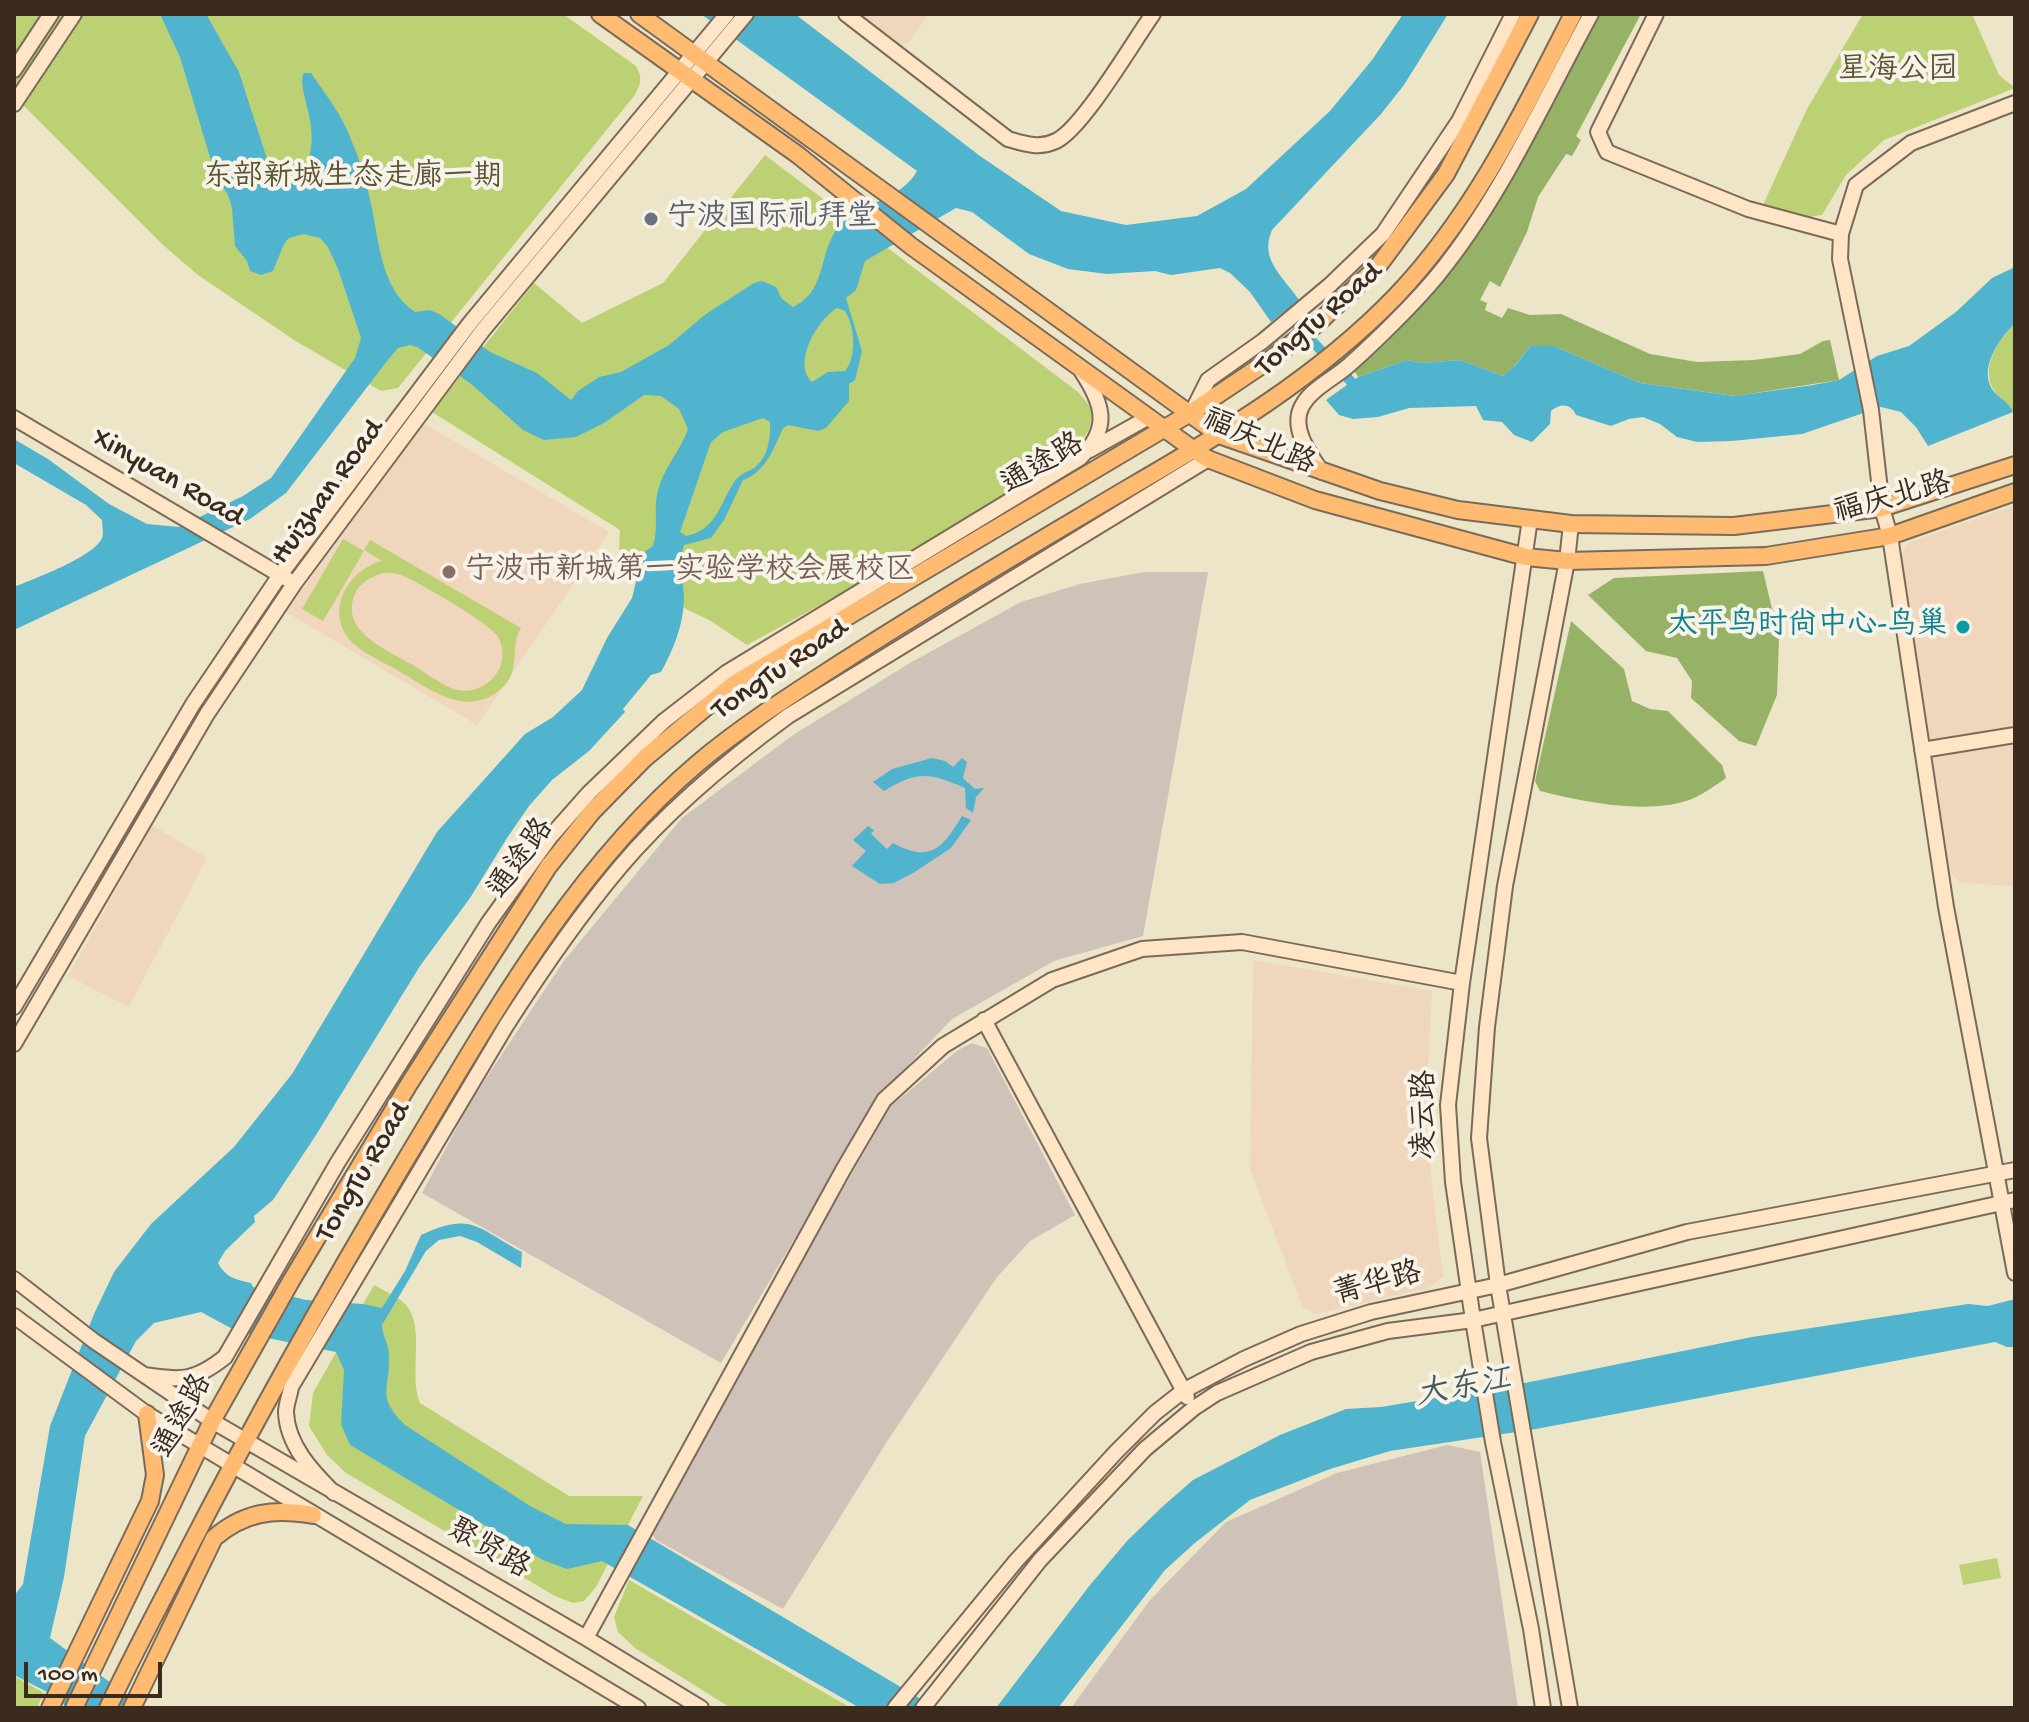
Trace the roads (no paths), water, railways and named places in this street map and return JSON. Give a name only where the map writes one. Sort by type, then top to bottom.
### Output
[{"type":"main road","name":"福庆北路","points":[[600,14],[798,155],[868,215],[1201,454],[1315,500],[1526,557],[1567,561],[1766,556],[1890,536],[2015,492]]},
{"type":"main road","name":"福庆北路","points":[[639,14],[888,197],[1192,412],[1219,435],[1322,472],[1380,491],[1458,510],[1571,524],[1734,526],[1882,508],[2015,465]]},
{"type":"main road","name":"TongTu Road","points":[[1318,323],[1379,265],[1446,174],[1530,14]]},
{"type":"main road","name":"TongTu Road","points":[[245,1442],[328,1291],[519,972],[557,918],[621,839],[699,762],[762,714],[939,599],[1201,454],[1219,435],[1344,345],[1427,260],[1480,189],[1573,14]]},
{"type":"main road","name":"通途路","points":[[74,1708],[199,1446],[291,1281],[409,1084],[548,867],[592,812],[645,758],[734,684],[1192,412],[1318,323]]},
{"type":"main road","points":[[51,1705],[150,1501],[155,1475],[147,1414]]},
{"type":"main road","points":[[108,1708],[245,1442]]},
{"type":"main road","points":[[135,1702],[214,1538],[226,1527],[247,1516],[271,1510],[313,1515]]},
{"type":"street","points":[[14,70],[51,14]]},
{"type":"street","points":[[14,104],[74,14]]},
{"type":"street","name":"Huizhan Road","points":[[722,32],[727,14]]},
{"type":"street","name":"Huizhan Road","points":[[14,1007],[193,704],[280,575],[476,327],[722,32],[746,14]]},
{"type":"street","points":[[846,14],[1008,139],[1032,146],[1056,141],[1080,121],[1153,14]]},
{"type":"street","points":[[1192,412],[1208,380],[1304,307],[1383,234],[1459,121],[1513,14]]},
{"type":"street","points":[[1322,472],[1302,439],[1298,420],[1302,406],[1348,366],[1435,279],[1461,246],[1488,204],[1591,14]]},
{"type":"street","points":[[1656,14],[1598,132],[1607,152],[1748,209],[1841,234]]},
{"type":"street","points":[[2015,103],[1911,143],[1856,185],[1841,234],[1840,259],[1871,410],[1882,508],[1890,536],[1946,907],[1998,1174],[2008,1202],[2015,1273]]},
{"type":"street","points":[[1078,364],[1097,395],[1101,411],[1100,427],[1088,451]]},
{"type":"street","name":"Huizhan Road","points":[[14,1044],[207,714],[438,376]]},
{"type":"street","points":[[137,1370],[181,1380],[205,1373],[225,1357],[338,1162],[489,922],[534,858],[589,793],[664,721],[726,673],[1088,451],[1149,417]]},
{"type":"street","name":"Xinyuan Road","points":[[14,418],[294,584]]},
{"type":"street","points":[[334,1493],[310,1469],[291,1434],[286,1411],[291,1387],[543,968],[620,867],[657,828],[748,746],[788,716],[1201,454]]},
{"type":"street","name":"凌云路","points":[[1530,519],[1462,983],[1448,1105],[1453,1182],[1468,1290],[1543,1708]]},
{"type":"street","name":"凌云路","points":[[1570,1708],[1498,1285],[1479,1138],[1487,1027],[1505,886],[1567,561],[1571,524]]},
{"type":"street","points":[[1922,750],[2015,735]]},
{"type":"street","points":[[586,1638],[884,1100],[943,1046],[1052,980],[1142,949],[1242,942],[1462,983]]},
{"type":"street","points":[[984,1020],[1194,1408]]},
{"type":"street","name":"菁华路","points":[[895,1708],[1016,1561],[1155,1413],[1183,1391],[1244,1359],[1301,1334],[1371,1312],[1498,1285],[1687,1232],[2015,1170]]},
{"type":"street","points":[[923,1708],[1040,1560],[1145,1449],[1217,1393],[1311,1352],[1388,1331],[1473,1320],[2008,1202]]},
{"type":"street","name":"聚贤路","points":[[14,1279],[94,1341],[245,1442],[586,1638],[701,1708]]},
{"type":"street","name":"聚贤路","points":[[14,1316],[147,1414],[638,1708]]},
{"type":"water","points":[[160,14],[206,14],[239,72],[269,165],[280,173],[300,177],[311,145],[302,81],[304,73],[311,73],[339,115],[355,148],[382,259],[394,289],[403,301],[415,312],[430,310],[441,315],[490,352],[537,373],[571,400],[578,391],[599,377],[621,372],[669,345],[706,314],[754,283],[762,281],[776,287],[782,299],[793,307],[804,300],[818,280],[828,246],[841,224],[892,195],[917,171],[701,14],[795,14],[980,156],[1061,211],[1126,225],[1197,216],[1246,189],[1330,111],[1372,60],[1403,14],[1448,14],[1404,85],[1381,114],[1272,230],[1268,250],[1271,259],[1299,300],[1271,322],[1250,292],[1220,268],[1171,275],[1155,271],[1107,274],[1068,269],[1029,254],[972,212],[956,208],[865,261],[856,290],[846,298],[862,351],[855,380],[849,384],[849,401],[826,428],[818,431],[788,425],[783,428],[763,466],[743,480],[724,520],[711,538],[684,545],[681,559],[682,620],[661,672],[651,675],[623,709],[625,712],[589,751],[552,780],[529,806],[470,898],[420,966],[273,1200],[254,1216],[255,1222],[225,1251],[218,1263],[228,1275],[251,1283],[253,1287],[306,1300],[382,1308],[405,1271],[421,1235],[438,1228],[452,1224],[474,1226],[522,1252],[521,1268],[477,1242],[460,1236],[439,1240],[426,1251],[382,1325],[389,1351],[387,1400],[405,1425],[530,1506],[566,1524],[628,1525],[936,1708],[860,1708],[602,1561],[567,1569],[543,1560],[350,1445],[341,1424],[344,1370],[336,1352],[238,1332],[201,1312],[154,1323],[136,1341],[85,1436],[64,1577],[50,1638],[145,1708],[68,1708],[49,1693],[14,1675],[14,1596],[23,1584],[50,1426],[114,1272],[151,1224],[234,1147],[292,1074],[437,832],[525,734],[553,717],[582,690],[607,638],[632,598],[643,553],[653,546],[655,539],[657,497],[661,482],[688,429],[679,409],[661,396],[644,395],[604,423],[576,437],[544,440],[523,430],[470,383],[417,347],[398,348],[286,493],[250,519],[14,630],[14,587],[88,553],[102,538],[103,532],[102,520],[86,505],[14,463],[14,439],[48,459],[109,504],[147,524],[179,527],[243,496],[271,478],[355,358],[361,338],[338,269],[320,238],[303,234],[289,238],[273,271],[261,275],[250,271],[247,261],[235,246],[232,208],[215,174],[180,57]],"holes":[[[837,308],[845,311],[851,325],[853,342],[849,365],[845,371],[828,372],[812,382],[807,374],[806,353],[815,332]],[[763,418],[770,422],[768,447],[763,459],[736,479],[710,523],[696,533],[686,536],[680,532],[711,442],[723,432]]]},
{"type":"water","points":[[2015,267],[2015,323],[1997,346],[1988,375],[1995,393],[2013,412],[1928,446],[1916,427],[1901,412],[1881,407],[1802,434],[1697,442],[1677,437],[1660,424],[1643,417],[1611,426],[1576,415],[1568,406],[1562,406],[1551,411],[1550,424],[1532,442],[1514,435],[1502,422],[1483,420],[1476,406],[1409,408],[1378,417],[1353,419],[1339,415],[1326,400],[1358,377],[1407,360],[1423,363],[1460,360],[1503,376],[1530,346],[1554,346],[1640,383],[1735,396],[1839,380],[1877,356],[1909,346],[1956,312],[1992,278]]},
{"type":"water","points":[[932,758],[953,767],[962,758],[967,762],[963,778],[975,789],[984,788],[976,797],[973,813],[966,808],[965,788],[942,779],[915,777],[884,791],[873,782],[892,769]]},
{"type":"water","points":[[962,816],[971,820],[951,848],[894,883],[880,884],[852,866],[866,851],[853,840],[868,826],[874,830],[871,834],[887,849],[893,843],[917,852],[927,852],[942,844]]},
{"type":"water","points":[[2015,1299],[2015,1347],[1995,1342],[1536,1429],[1390,1451],[1330,1469],[1250,1500],[1165,1570],[1058,1708],[996,1708],[1090,1585],[1127,1541],[1162,1507],[1193,1480],[1280,1435],[1346,1409],[1381,1407],[1525,1383],[1752,1337],[1968,1304],[1988,1306]]},
{"type":"waterway","points":[[1288,316],[1360,391]]},
{"type":"place","name":"宁波国际礼拜堂","points":[[651,219]]},
{"type":"place","name":"宁波市新城第一实验学校会展校区","points":[[449,572]]},
{"type":"place","name":"太平鸟时尚中心-鸟巢","points":[[1963,627]]},
{"type":"park label","name":"星海公园","points":[[1898,72]]},
{"type":"park label","name":"东部新城生态走廊一期","points":[[353,179]]},
{"type":"water label","name":"大东江","points":[[1464,1390]]}]
